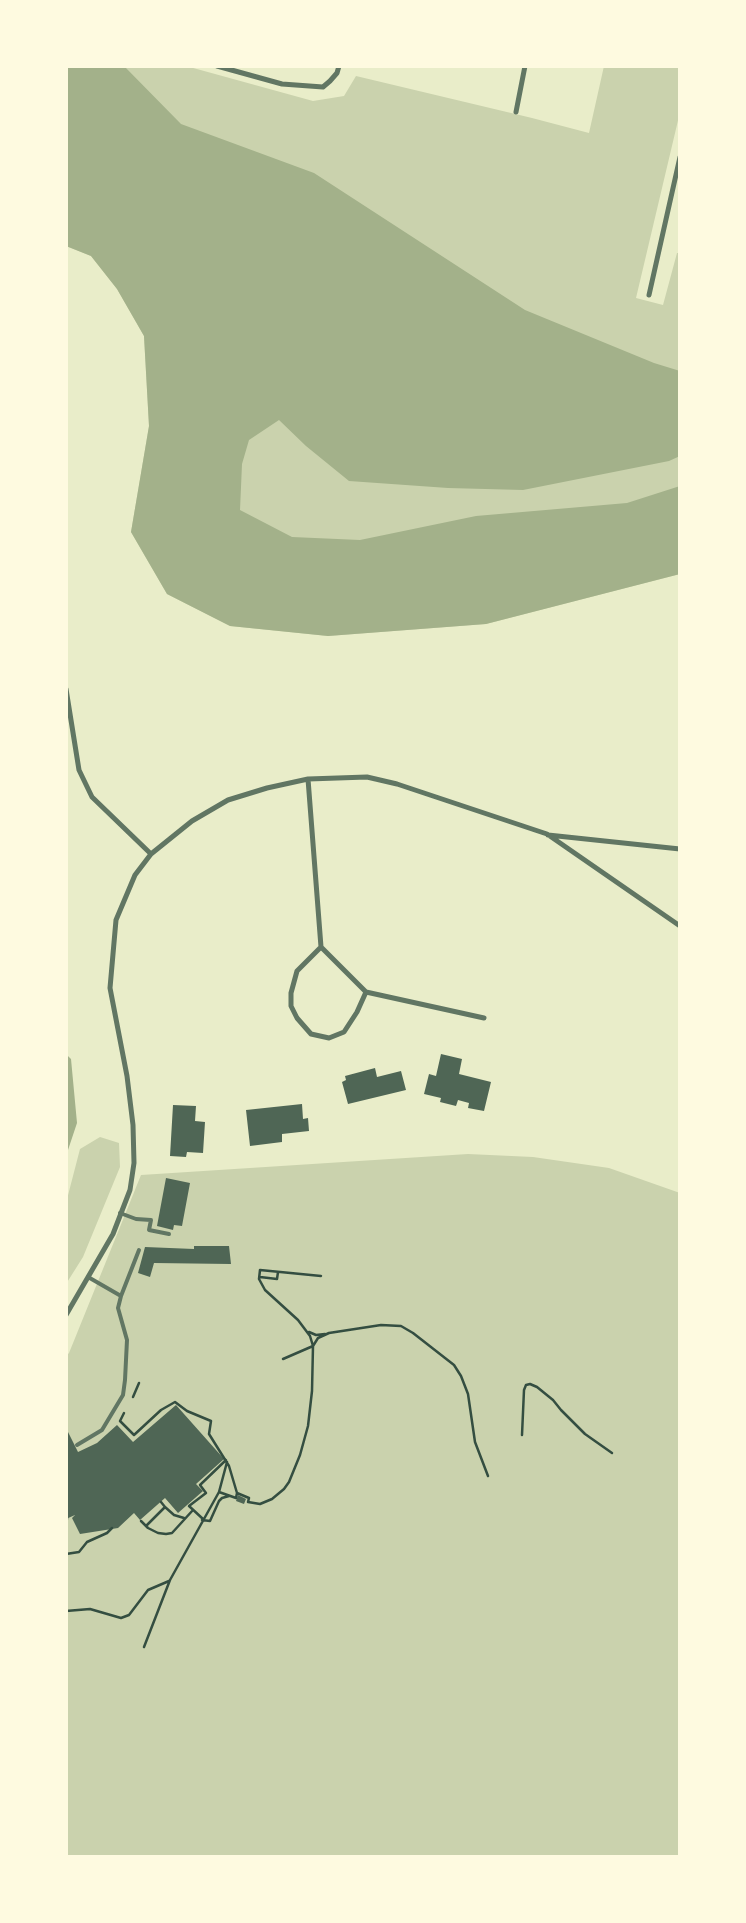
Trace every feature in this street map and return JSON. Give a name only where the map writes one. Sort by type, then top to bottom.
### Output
[{"type":"street","points":[[216,66],[282,84],[323,87],[337,73],[338,66]]},
{"type":"street","points":[[516,112],[525,66]]},
{"type":"street","points":[[649,296],[680,157]]},
{"type":"street","points":[[66,689],[79,770],[92,797],[151,854]]},
{"type":"street","points":[[66,1315],[113,1234],[130,1190],[134,1163],[133,1125],[127,1076],[110,988],[116,920],[136,875],[151,854],[192,821],[228,800],[267,788],[308,779],[367,777],[397,784],[547,834],[680,849]]},
{"type":"street","points":[[308,779],[322,947],[366,992],[484,1018]]},
{"type":"street","points":[[547,834],[678,924],[680,917]]},
{"type":"street","points":[[322,947],[297,971],[290,993],[291,1006],[297,1018],[311,1034],[329,1038],[344,1032],[357,1012],[366,992]]},
{"type":"lane","points":[[120,1213],[136,1219],[152,1220],[149,1230],[169,1234]]},
{"type":"lane","points":[[77,1445],[102,1430],[123,1395],[127,1340],[118,1308],[139,1250]]},
{"type":"lane","points":[[88,1278],[121,1296]]},
{"type":"path","points":[[128,1406],[120,1422],[134,1434],[162,1410],[175,1402],[187,1411],[211,1421],[210,1434],[226,1461],[238,1493],[249,1498],[248,1502],[260,1504],[278,1495],[289,1482],[300,1455],[308,1426],[312,1391],[313,1346],[310,1336],[298,1320],[265,1290],[260,1277],[260,1270],[321,1276]]},
{"type":"path","points":[[260,1277],[277,1279],[278,1272]]},
{"type":"path","points":[[305,1330],[316,1335],[397,1325],[413,1333],[454,1365],[461,1376],[468,1394],[475,1442],[488,1476]]},
{"type":"path","points":[[283,1359],[313,1346],[318,1338],[329,1333]]},
{"type":"path","points":[[132,1398],[139,1383]]},
{"type":"path","points":[[522,1435],[524,1395],[526,1385],[530,1384],[537,1387],[553,1400],[585,1434],[612,1453]]},
{"type":"path","points":[[144,1647],[170,1580],[219,1492],[226,1461]]},
{"type":"path","points":[[226,1461],[200,1485],[206,1493],[189,1506],[202,1520],[210,1521],[219,1501],[230,1496]]},
{"type":"path","points":[[219,1492],[236,1498],[238,1493]]},
{"type":"path","points":[[160,1502],[174,1515],[184,1518]]},
{"type":"path","points":[[146,1526],[165,1507]]},
{"type":"path","points":[[140,1521],[158,1533],[172,1533],[193,1510]]},
{"type":"path","points":[[66,1527],[67,1518]]},
{"type":"path","points":[[66,1554],[79,1552],[88,1542],[107,1533],[112,1528]]},
{"type":"path","points":[[66,1610],[90,1609],[121,1618],[129,1615],[148,1590],[170,1580]]},
{"type":"shaded area","points":[[66,66],[186,66],[313,101],[344,96],[356,76],[589,133],[604,66],[680,66],[680,112],[636,298],[663,305],[677,253],[680,253],[680,574],[486,624],[328,636],[230,626],[167,594],[131,532],[149,426],[144,336],[117,289],[91,256],[66,246]]},
{"type":"shaded area","points":[[66,66],[124,66],[181,124],[314,173],[525,310],[654,363],[680,371],[680,456],[669,461],[523,490],[448,488],[349,481],[306,446],[279,420],[249,440],[242,464],[240,510],[292,537],[360,540],[476,516],[627,503],[680,486],[680,574],[486,624],[328,636],[230,626],[167,594],[131,532],[149,426],[144,336],[117,289],[91,256],[66,246]]},
{"type":"shaded area","points":[[66,1054],[71,1059],[77,1123],[66,1156]]},
{"type":"shaded area","points":[[100,1137],[119,1143],[120,1167],[83,1257],[66,1284],[66,1203],[80,1149]]},
{"type":"shaded area","points":[[468,1154],[533,1157],[609,1168],[680,1193],[680,1857],[66,1857],[66,1356],[69,1353],[141,1175]]},
{"type":"building","points":[[441,1054],[462,1059],[459,1074],[491,1082],[484,1111],[468,1108],[469,1103],[458,1100],[456,1106],[440,1102],[441,1098],[424,1094],[429,1074],[436,1076]]},
{"type":"building","points":[[375,1068],[377,1077],[401,1071],[406,1090],[348,1104],[342,1082],[346,1080],[345,1076]]},
{"type":"building","points":[[302,1104],[303,1119],[308,1118],[309,1131],[282,1134],[282,1142],[250,1146],[246,1110]]},
{"type":"building","points":[[173,1105],[196,1106],[195,1121],[205,1122],[203,1153],[187,1152],[186,1157],[170,1156]]},
{"type":"building","points":[[166,1178],[190,1183],[182,1226],[174,1225],[173,1230],[157,1226]]},
{"type":"building","points":[[194,1246],[229,1246],[231,1264],[154,1263],[150,1277],[138,1273],[145,1247],[194,1249]]},
{"type":"building","points":[[176,1405],[224,1459],[196,1484],[203,1491],[178,1513],[165,1498],[140,1520],[134,1513],[118,1528],[80,1534],[72,1518],[75,1515],[66,1519],[66,1433],[68,1432],[78,1452],[97,1443],[117,1425],[133,1442]]},
{"type":"building","points":[[238,1495],[246,1499],[244,1504],[236,1501]]}]
